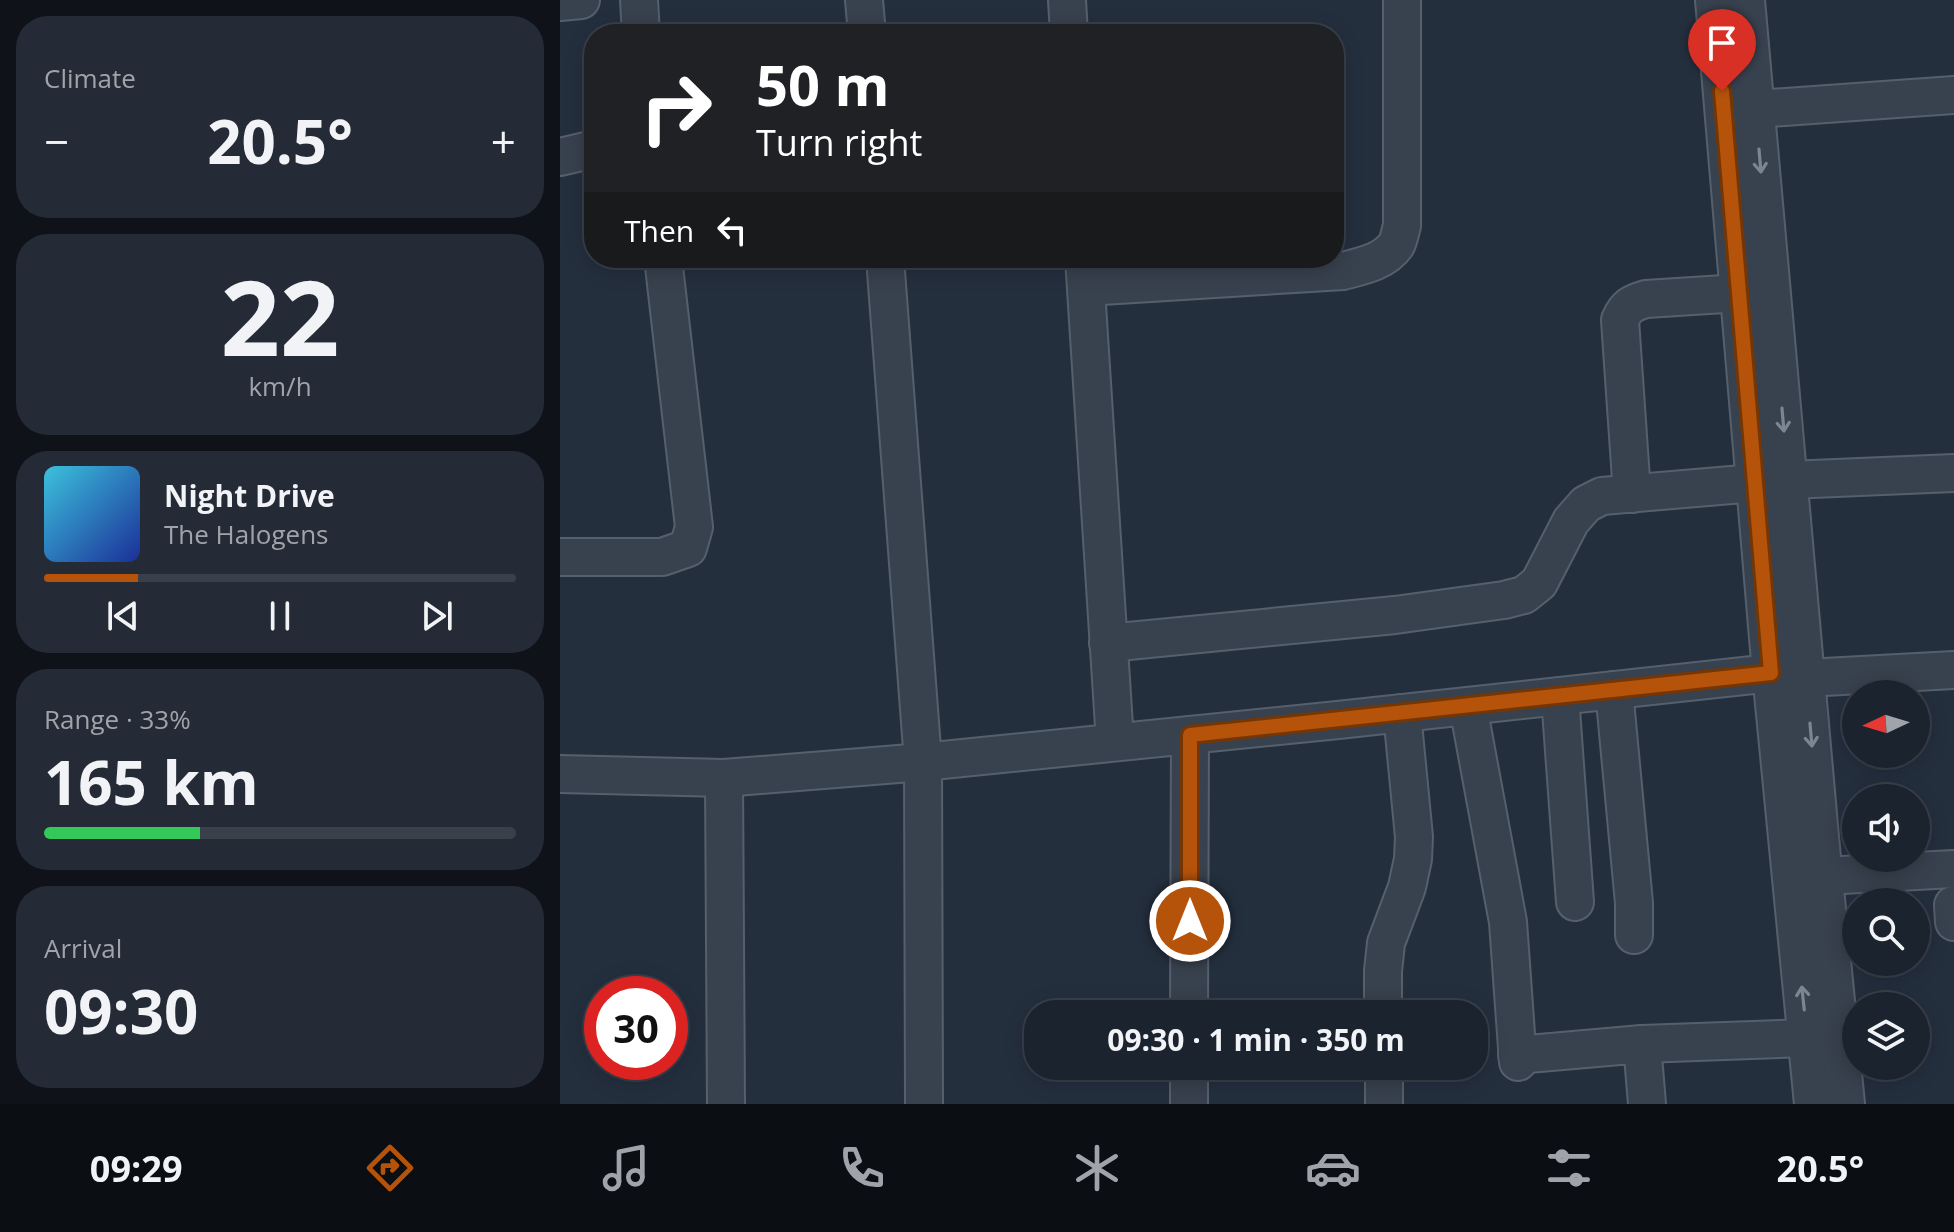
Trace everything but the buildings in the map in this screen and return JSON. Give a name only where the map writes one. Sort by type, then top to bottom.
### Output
[{"type":"street","points":[[560,2],[581,0]]},
{"type":"street","points":[[639,0],[640,24]]},
{"type":"street","points":[[864,0],[866,24]]},
{"type":"street","points":[[1067,0],[1068,24]]},
{"type":"street","points":[[1115,742],[1085,272],[1343,271],[1382,258],[1397,244],[1402,226],[1402,0]]},
{"type":"street","points":[[1714,0],[1740,293],[1806,678],[1846,1104]]},
{"type":"street","points":[[1746,0],[1756,109],[1772,482],[1771,673],[1813,1104]]},
{"type":"street","points":[[1756,109],[1954,95]]},
{"type":"street","points":[[560,157],[584,151]]},
{"type":"street","points":[[560,557],[662,557],[688,548],[694,527],[664,268]]},
{"type":"street","points":[[886,268],[923,762],[924,1104]]},
{"type":"street","points":[[1632,494],[1620,320],[1625,309],[1633,302],[1646,299],[1740,293]]},
{"type":"street","points":[[1108,643],[1395,615],[1524,595],[1539,583],[1571,521],[1586,504],[1602,496],[1772,482],[1954,473]]},
{"type":"street","points":[[560,774],[724,778],[923,762],[1771,673],[1806,678],[1954,670]]},
{"type":"street","points":[[1614,690],[1634,903],[1634,935]]},
{"type":"street","points":[[1560,696],[1575,902]]},
{"type":"street","points":[[1468,706],[1508,922],[1518,1059],[1642,1044],[1806,1038]]},
{"type":"street","points":[[1383,1000],[1386,943],[1407,887],[1413,859],[1414,837],[1402,713]]},
{"type":"street","points":[[1189,1000],[1190,735]]},
{"type":"street","points":[[724,778],[726,1104]]},
{"type":"street","points":[[1824,876],[1954,869]]},
{"type":"street","points":[[1642,1044],[1647,1104]]},
{"type":"street","points":[[1189,1080],[1189,1104]]},
{"type":"street","points":[[1384,1080],[1384,1104]]},
{"type":"route","points":[[1190,921],[1190,735],[1771,673],[1722,91]]}]
